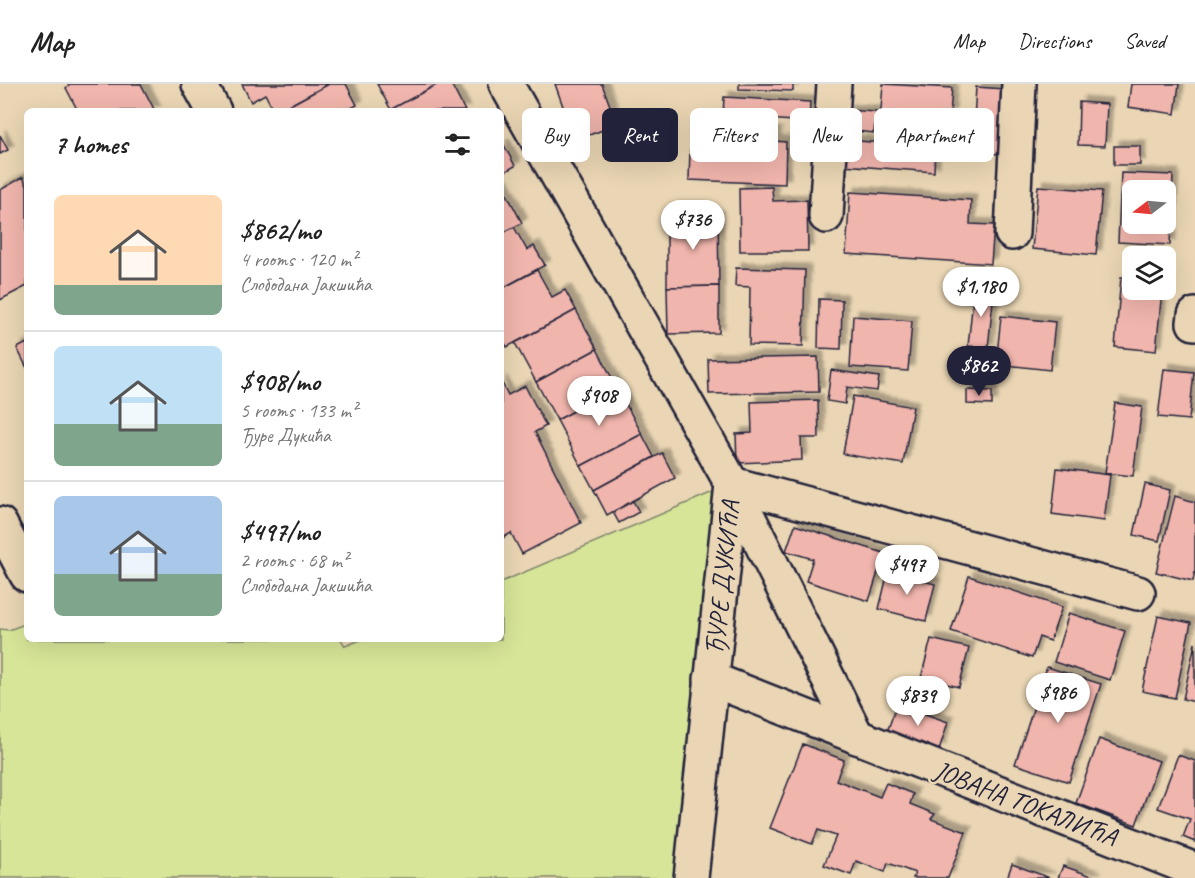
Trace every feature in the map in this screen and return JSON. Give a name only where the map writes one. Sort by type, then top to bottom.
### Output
[{"type":"street","points":[[199,84],[212,108]]},
{"type":"street","name":"ЂУРЕ ДУКИЋА","points":[[506,84],[732,484],[691,878]]},
{"type":"street","points":[[826,216],[834,84]]},
{"type":"street","points":[[1012,233],[1019,84]]},
{"type":"street","points":[[1194,323],[1195,315]]},
{"type":"street","points":[[732,484],[1138,593]]},
{"type":"street","points":[[732,484],[857,737]]},
{"type":"street","points":[[0,524],[24,569]]},
{"type":"street","name":"ЈОВАНА ТОКАЛИЋА","points":[[711,679],[1195,870]]},
{"type":"green space","points":[[732,484],[691,878],[0,878],[0,629],[9,630],[24,624],[24,642],[343,642],[345,646],[355,642],[504,642],[504,581]]},
{"type":"building","points":[[70,84],[141,84],[153,108],[76,108],[66,88]]},
{"type":"building","points":[[242,84],[329,84],[285,108],[272,108],[265,94],[251,102]]},
{"type":"building","points":[[329,84],[346,84],[357,105],[352,108],[285,108]]},
{"type":"building","points":[[377,84],[438,84],[395,108],[390,108]]},
{"type":"building","points":[[438,84],[451,84],[463,108],[394,108]]},
{"type":"building","points":[[555,84],[602,84],[611,108],[602,108],[602,130],[590,135],[590,108],[564,108]]},
{"type":"building","points":[[739,84],[793,84],[793,91],[739,89]]},
{"type":"building","points":[[883,84],[952,88],[951,108],[881,108]]},
{"type":"building","points":[[1131,84],[1179,84],[1175,114],[1128,107]]},
{"type":"building","points":[[976,87],[1004,89],[999,154],[994,154],[994,108],[975,108]]},
{"type":"building","points":[[724,97],[810,102],[810,108],[790,108],[790,121],[778,120],[778,108],[723,108]]},
{"type":"building","points":[[1079,102],[1107,104],[1105,146],[1078,145]]},
{"type":"building","points":[[862,111],[874,112],[874,133],[862,132]]},
{"type":"building","points":[[0,135],[8,150],[0,154]]},
{"type":"building","points":[[778,141],[786,142],[785,184],[689,180],[690,150],[690,162],[778,162]]},
{"type":"building","points":[[862,141],[874,142],[874,162],[934,162],[934,172],[843,165],[843,162],[862,162]]},
{"type":"building","points":[[504,145],[515,166],[504,172]]},
{"type":"building","points":[[1114,146],[1140,146],[1140,165],[1114,165]]},
{"type":"building","points":[[1121,173],[1173,175],[1173,180],[1122,180],[1122,234],[1170,234],[1170,245],[1118,242]]},
{"type":"building","points":[[23,177],[24,288],[0,300],[0,190]]},
{"type":"building","points":[[1038,186],[1102,191],[1096,255],[1032,249]]},
{"type":"building","points":[[772,187],[773,201],[807,200],[808,251],[740,251],[739,188]]},
{"type":"building","points":[[504,189],[522,223],[504,232]]},
{"type":"building","points":[[850,192],[971,200],[970,224],[994,225],[991,264],[846,254]]},
{"type":"building","points":[[667,216],[718,216],[719,286],[667,287]]},
{"type":"building","points":[[514,227],[527,250],[534,246],[545,265],[504,287],[504,232]]},
{"type":"building","points":[[736,268],[805,270],[803,346],[749,345],[750,287],[735,286]]},
{"type":"building","points":[[537,270],[552,297],[565,290],[576,310],[507,347],[504,342],[504,287]]},
{"type":"building","points":[[1122,277],[1122,300],[1161,300],[1156,351],[1115,347]]},
{"type":"building","points":[[719,286],[719,333],[668,334],[667,287]]},
{"type":"building","points":[[974,289],[994,291],[988,348],[968,346]]},
{"type":"building","points":[[819,299],[842,300],[841,349],[818,348]]},
{"type":"building","points":[[576,310],[597,349],[536,382],[515,343]]},
{"type":"building","points":[[853,316],[912,321],[908,371],[850,367]]},
{"type":"building","points":[[1001,316],[1055,322],[1050,370],[996,364]]},
{"type":"building","points":[[24,344],[24,362],[17,348]]},
{"type":"building","points":[[597,349],[617,388],[557,420],[536,382]]},
{"type":"building","points":[[818,357],[819,392],[709,394],[708,359]]},
{"type":"building","points":[[1164,369],[1194,372],[1189,420],[1158,417]]},
{"type":"building","points":[[831,370],[879,377],[877,391],[847,387],[845,404],[827,401]]},
{"type":"building","points":[[525,386],[546,426],[535,432],[581,523],[522,554],[511,533],[504,537],[504,387],[508,395]]},
{"type":"building","points":[[617,388],[642,434],[581,466],[557,420]]},
{"type":"building","points":[[967,390],[992,391],[992,405],[967,404]]},
{"type":"building","points":[[853,396],[913,407],[903,464],[843,454]]},
{"type":"building","points":[[818,400],[819,438],[801,438],[802,460],[737,463],[736,434],[752,433],[751,402]]},
{"type":"building","points":[[1115,403],[1142,407],[1133,476],[1105,473]]},
{"type":"building","points":[[642,434],[654,457],[594,490],[581,466]]},
{"type":"building","points":[[662,453],[675,478],[607,515],[594,490]]},
{"type":"building","points":[[1057,468],[1110,475],[1104,521],[1052,514]]},
{"type":"building","points":[[1145,484],[1170,490],[1159,541],[1134,535]]},
{"type":"building","points":[[1175,496],[1195,502],[1193,581],[1156,572]]},
{"type":"building","points":[[633,501],[639,512],[619,523],[613,512]]},
{"type":"building","points":[[795,525],[884,553],[869,601],[806,581],[813,559],[786,551]]},
{"type":"building","points":[[888,572],[935,584],[926,621],[879,609]]},
{"type":"building","points":[[969,576],[1062,607],[1050,641],[1039,637],[1032,658],[951,631]]},
{"type":"building","points":[[1069,613],[1125,631],[1110,680],[1054,662]]},
{"type":"building","points":[[1158,616],[1191,623],[1175,698],[1142,691]]},
{"type":"building","points":[[931,639],[969,648],[959,687],[921,678]]},
{"type":"building","points":[[1195,643],[1195,702],[1183,699]]},
{"type":"building","points":[[1047,667],[1101,684],[1069,782],[1015,764]]},
{"type":"building","points":[[897,704],[948,722],[939,750],[887,732]]},
{"type":"building","points":[[1099,739],[1159,761],[1136,825],[1076,803]]},
{"type":"building","points":[[803,744],[844,760],[836,780],[880,797],[886,783],[913,794],[910,804],[935,814],[931,819],[966,832],[948,878],[913,878],[915,873],[888,863],[885,872],[856,861],[851,875],[824,865],[836,836],[818,830],[812,844],[770,828]]},
{"type":"building","points":[[1178,755],[1195,761],[1195,842],[1183,837],[1190,819],[1158,808]]},
{"type":"building","points":[[1012,864],[1050,878],[1007,878]]},
{"type":"building","points":[[1063,866],[1095,877],[1058,878]]}]
